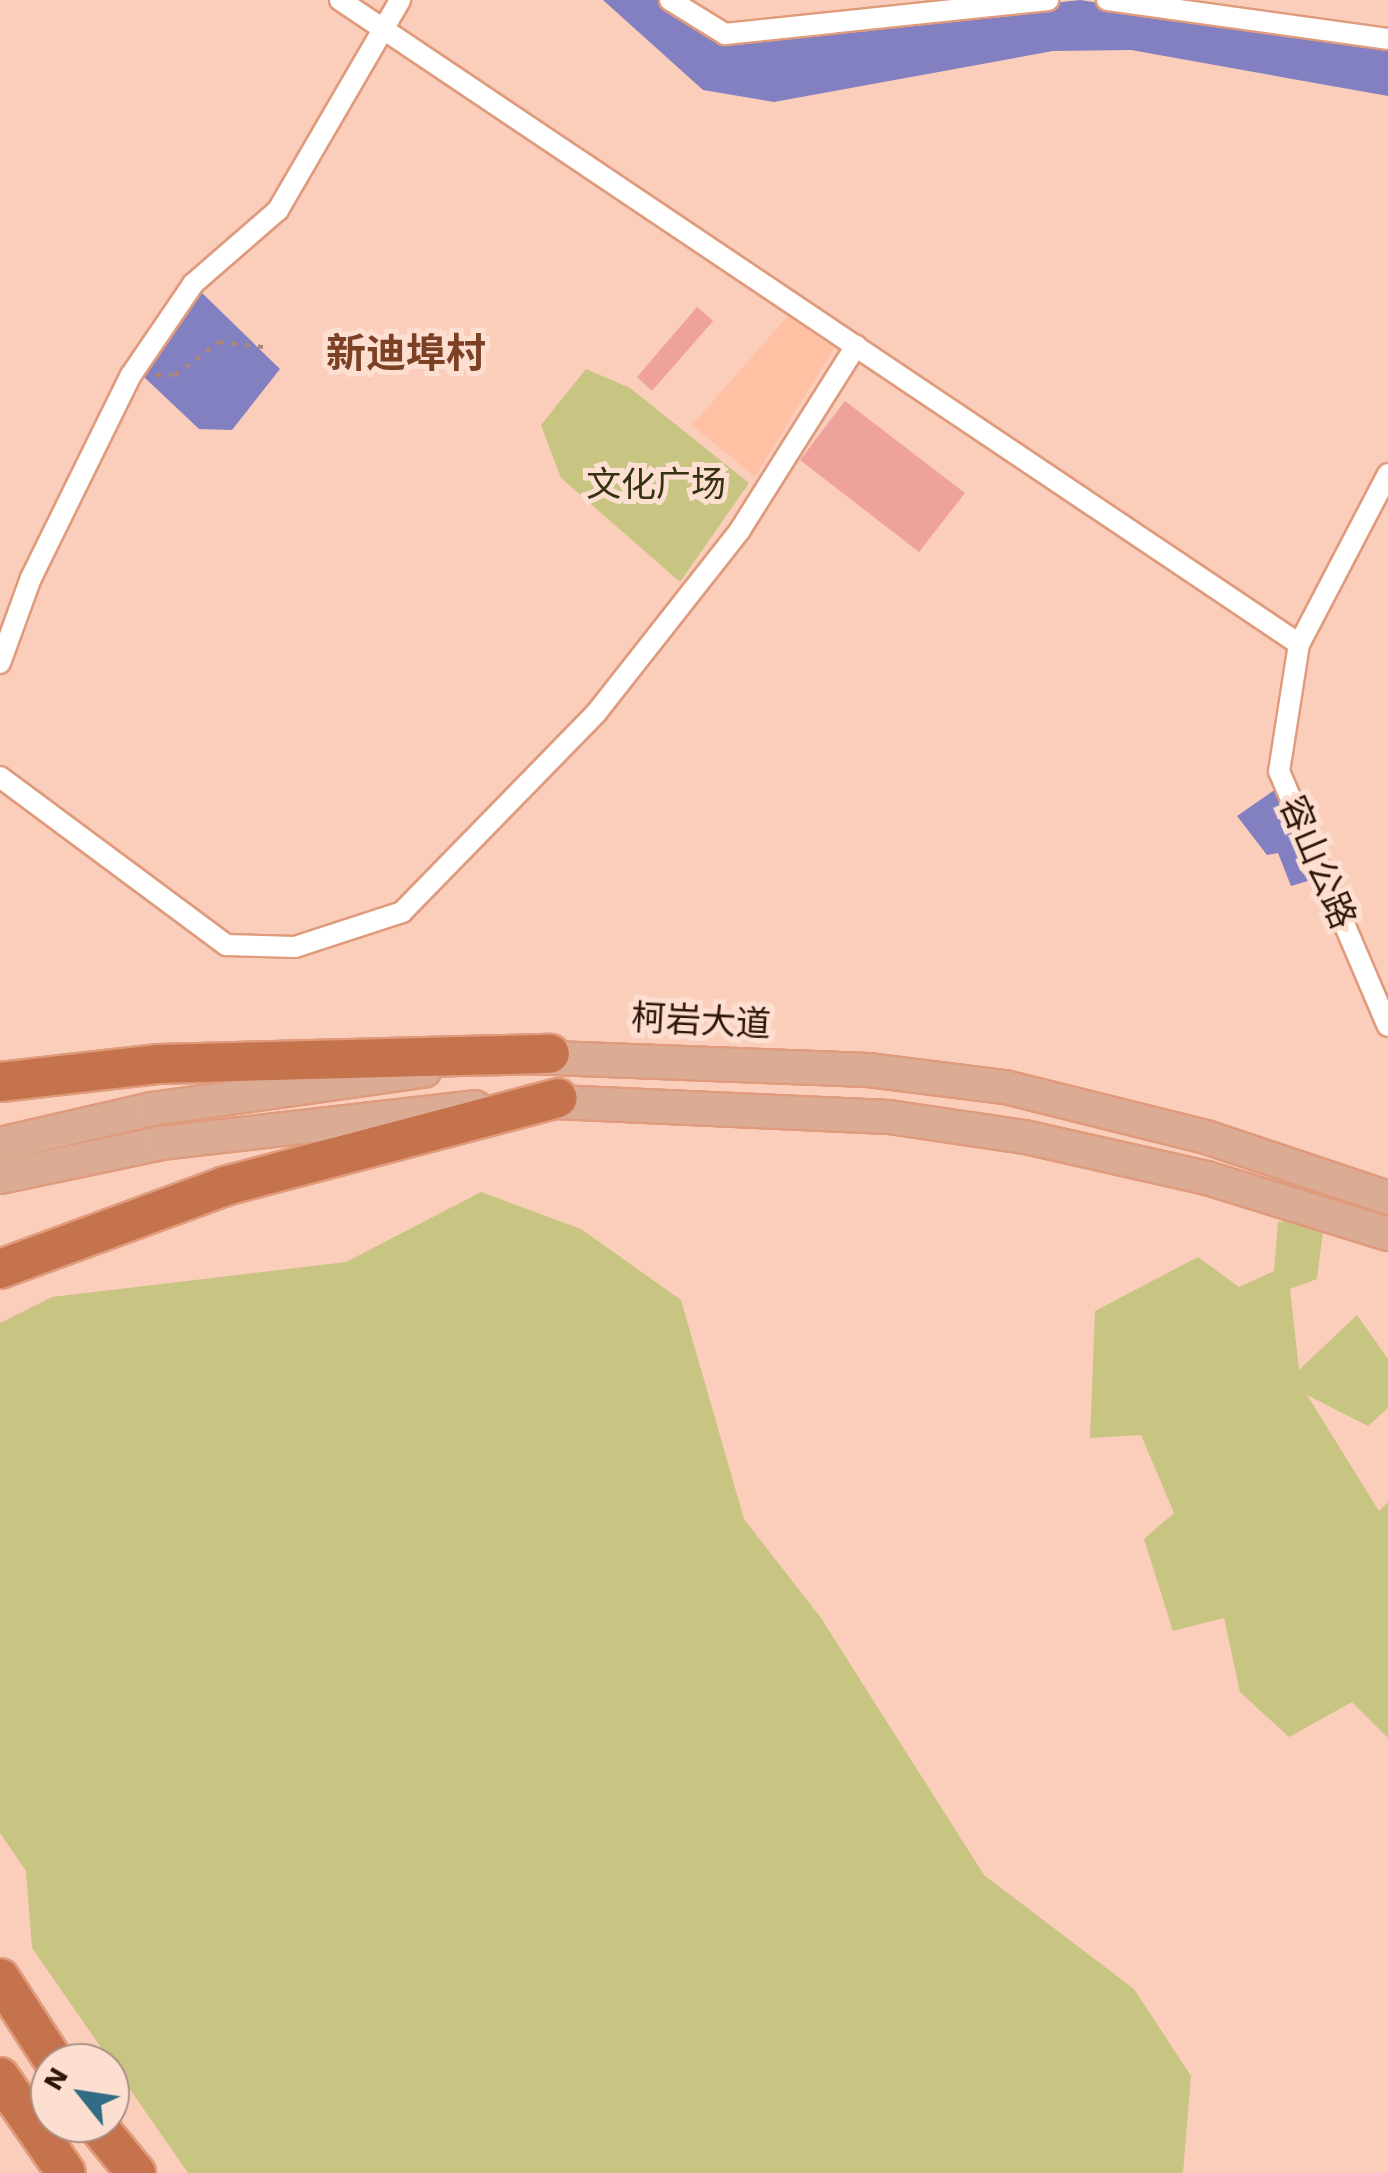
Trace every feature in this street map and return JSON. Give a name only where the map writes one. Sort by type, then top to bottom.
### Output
[{"type":"highway","points":[[0,1082],[159,1064],[550,1054]]},
{"type":"highway","points":[[0,1269],[225,1186],[558,1098]]},
{"type":"highway","points":[[0,1978],[42,2043]]},
{"type":"highway","points":[[0,2078],[54,2164]]},
{"type":"highway","points":[[111,2143],[136,2173]]},
{"type":"main road","name":"柯岩大道","points":[[0,1144],[152,1108],[550,1054],[868,1070],[1005,1087],[1206,1137],[1388,1198]]},
{"type":"main road","points":[[0,1177],[161,1143],[558,1098],[889,1117],[1025,1138],[1207,1178],[1388,1234]]},
{"type":"street","points":[[340,0],[1299,644]]},
{"type":"street","points":[[0,663],[31,578],[131,375],[193,284],[278,210],[400,0]]},
{"type":"street","points":[[670,0],[725,34],[1048,0]]},
{"type":"street","points":[[1107,0],[1388,38]]},
{"type":"street","points":[[0,777],[226,945],[295,947],[402,912],[597,712],[740,530],[856,346]]},
{"type":"street","name":"容山公路","points":[[1388,474],[1299,644],[1279,771],[1388,1026]]},
{"type":"path","points":[[131,375],[175,375],[219,342],[271,348]]},
{"type":"shaded area","points":[[603,0],[664,0],[724,39],[1080,0],[1388,49],[1388,96],[1131,50],[1053,51],[774,102],[703,90]]},
{"type":"shaded area","points":[[199,290],[280,369],[232,430],[199,429],[144,377]]},
{"type":"shaded area","points":[[788,316],[834,348],[755,477],[692,425]]},
{"type":"shaded area","points":[[1276,789],[1311,880],[1291,886],[1278,853],[1267,855],[1237,816]]},
{"type":"green space","name":"文化广场","points":[[586,369],[630,388],[749,483],[680,582],[561,478],[541,425]]},
{"type":"green space","points":[[481,1192],[581,1229],[681,1300],[744,1519],[821,1618],[984,1875],[1134,1989],[1191,2076],[1183,2173],[188,2173],[130,2089],[130,2043],[98,2043],[32,1948],[26,1871],[0,1833],[0,1323],[52,1297],[346,1262]]},
{"type":"green space","points":[[1325,1216],[1317,1279],[1290,1289],[1299,1370],[1357,1315],[1388,1359],[1388,1408],[1368,1426],[1307,1395],[1379,1511],[1388,1502],[1388,1738],[1352,1702],[1289,1737],[1240,1692],[1224,1618],[1173,1631],[1144,1539],[1174,1513],[1141,1435],[1090,1438],[1095,1311],[1198,1257],[1239,1287],[1274,1271],[1278,1222]]},
{"type":"building","points":[[697,307],[713,321],[652,391],[637,377]]},
{"type":"building","points":[[845,401],[965,493],[919,552],[800,460]]},
{"type":"district","name":"新迪埠村","points":[[406,354]]}]
